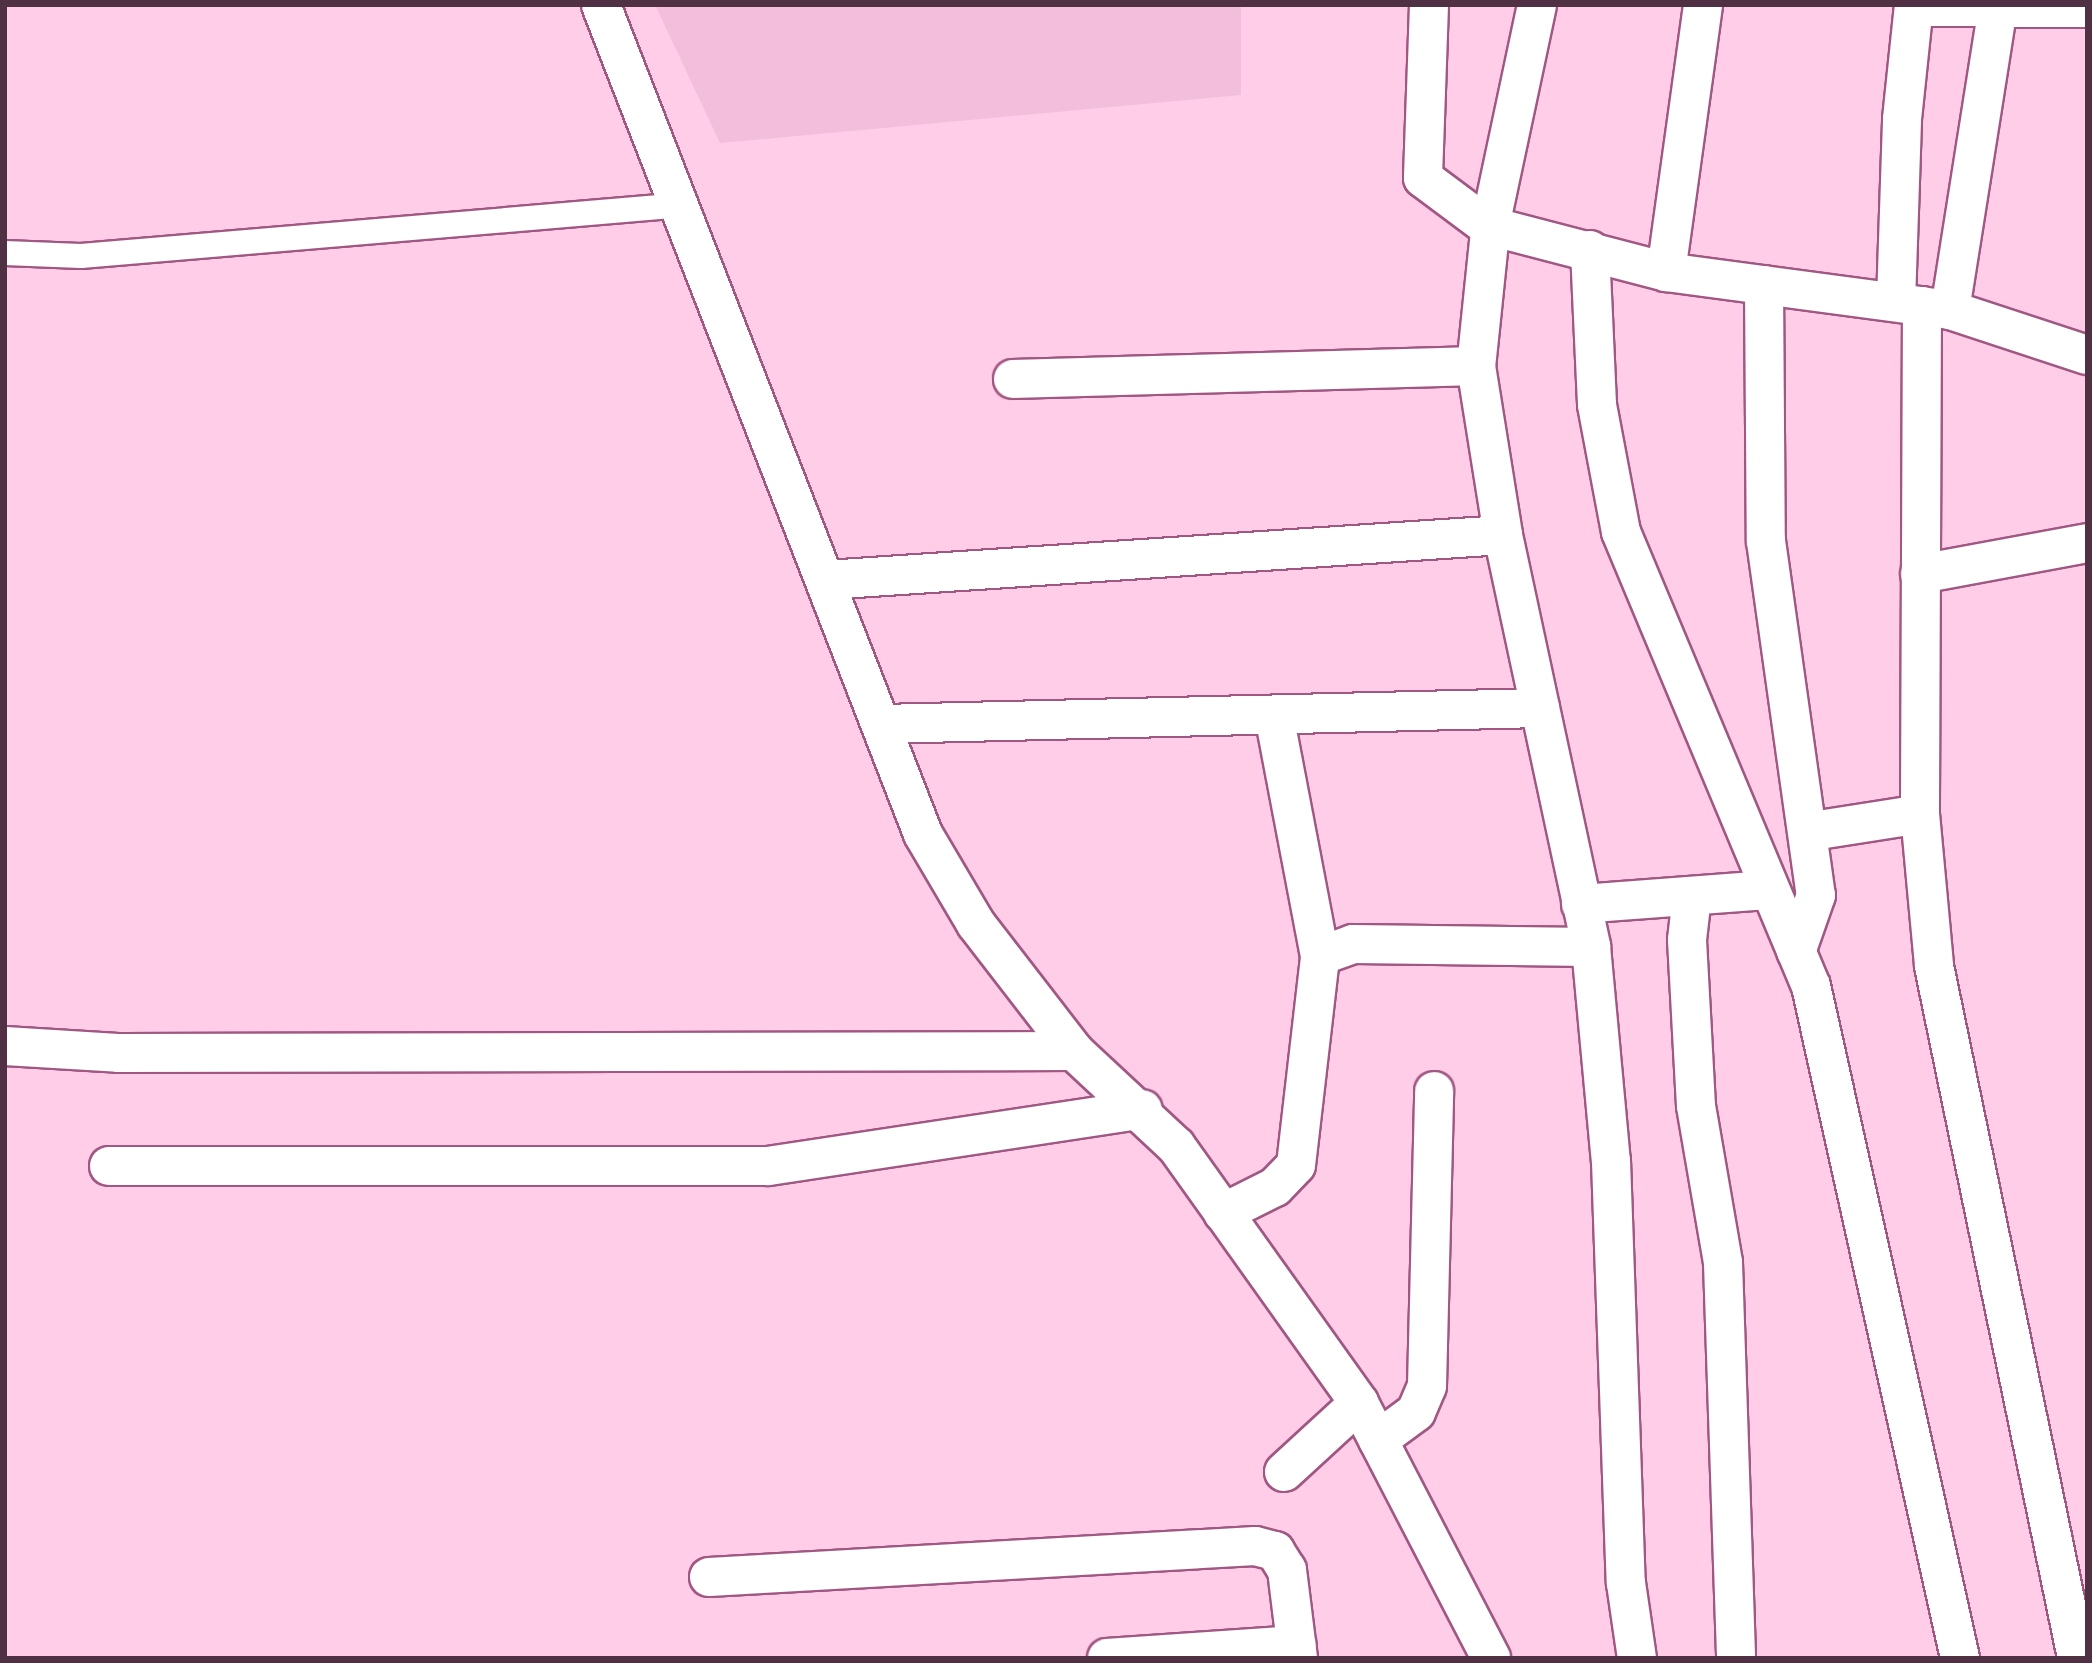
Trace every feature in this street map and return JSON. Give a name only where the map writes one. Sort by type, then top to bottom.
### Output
[{"type":"street","points":[[601,5],[683,205],[923,834],[956,890],[1074,1051],[1143,1109],[1223,1213],[1359,1403],[1491,1658]]},
{"type":"street","points":[[1429,5],[1423,178],[1486,225],[1491,222],[1666,272],[1923,306],[2087,355]]},
{"type":"street","points":[[1537,5],[1491,222],[1476,366],[1503,535],[1591,947],[1611,1161],[1626,1583],[1637,1658]]},
{"type":"street","points":[[1666,272],[1703,5]]},
{"type":"street","points":[[2077,1658],[1934,966],[1920,814],[1923,306],[1902,119],[1914,6],[2087,8]]},
{"type":"street","points":[[1923,306],[1998,7]]},
{"type":"street","points":[[1590,250],[1597,405],[1621,531],[1768,890],[1811,986],[1960,1658]]},
{"type":"street","points":[[1764,285],[1766,541],[1812,831],[1816,895],[1796,952]]},
{"type":"street","points":[[1013,379],[1476,366]]},
{"type":"street","points":[[826,580],[1503,535]]},
{"type":"street","points":[[1920,574],[2087,543]]},
{"type":"street","points":[[881,724],[1540,708]]},
{"type":"street","points":[[1223,1213],[1275,1187],[1296,1165],[1320,956],[1274,715]]},
{"type":"street","points":[[1812,831],[1920,814]]},
{"type":"street","points":[[1581,905],[1768,890]]},
{"type":"street","points":[[1692,896],[1687,940],[1696,1106],[1723,1264],[1735,1658]]},
{"type":"street","points":[[1320,956],[1353,944],[1591,947]]},
{"type":"street","points":[[5,1046],[118,1053],[1074,1051]]},
{"type":"street","points":[[1378,1440],[1416,1412],[1427,1386],[1434,1091]]},
{"type":"street","points":[[109,1166],[768,1166],[1143,1109]]},
{"type":"street","points":[[1284,1472],[1359,1403]]},
{"type":"street","points":[[709,1577],[1255,1546],[1275,1550],[1287,1570],[1297,1651],[1107,1658]]},
{"type":"lane","points":[[5,253],[81,256],[683,205]]},
{"type":"shaded area","points":[[655,5],[1241,5],[1241,95],[720,143]]}]
